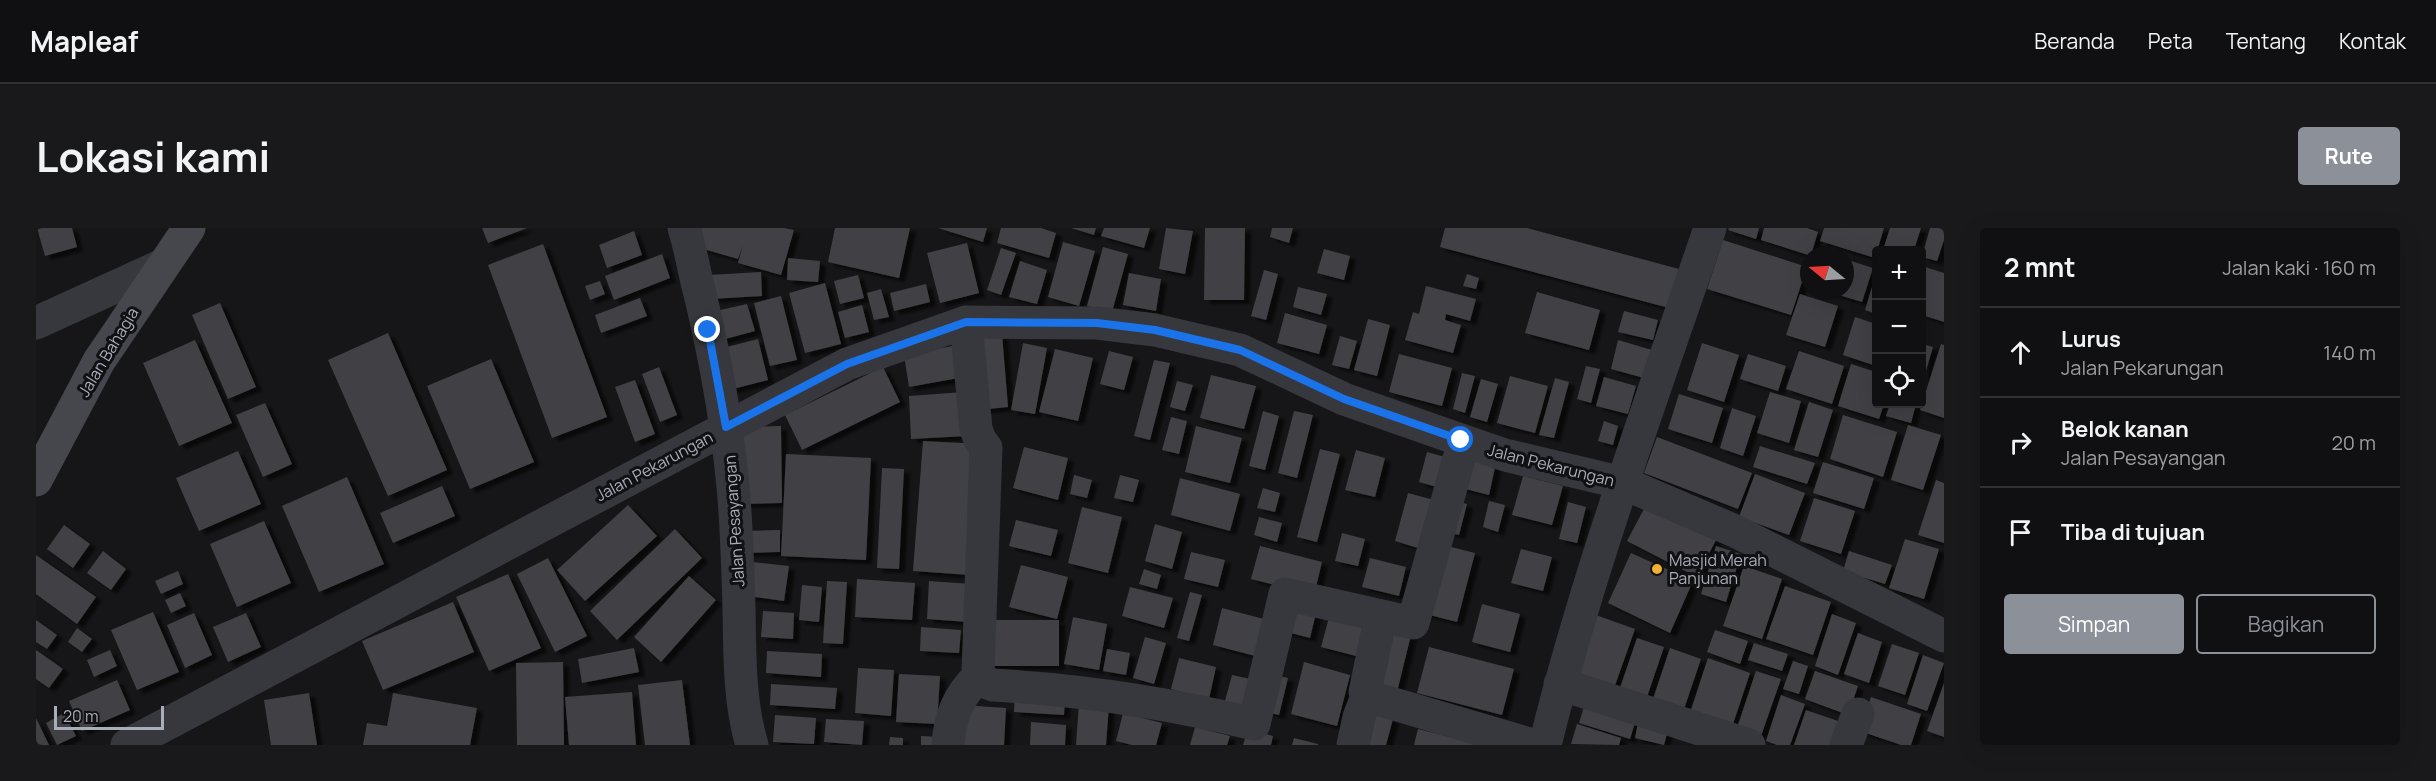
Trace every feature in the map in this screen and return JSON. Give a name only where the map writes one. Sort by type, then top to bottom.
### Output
[{"type":"main road","name":"Jalan Bahagia","points":[[36,480],[99,361],[189,228]]},
{"type":"street","name":"Jalan Pesayangan","points":[[684,228],[691,247],[694,272],[708,330],[726,427],[734,488],[741,626],[740,686],[752,745]]},
{"type":"street","name":"Jalan Pekarungan","points":[[1545,745],[1560,684],[1623,483],[1710,228]]},
{"type":"street","points":[[36,323],[163,265]]},
{"type":"street","points":[[966,322],[976,429],[986,448],[979,676],[982,681],[993,686],[1120,698],[1213,714],[1254,724],[1285,594],[1413,623],[1464,441]]},
{"type":"street","name":"Jalan Pekarungan","points":[[127,745],[847,364],[966,322],[1097,323],[1155,330],[1240,350],[1344,399],[1464,441],[1505,455],[1623,483]]},
{"type":"street","points":[[1623,483],[1735,531],[1944,636]]},
{"type":"street","points":[[1353,745],[1359,717],[1367,696],[1365,692],[1381,616]]},
{"type":"street","points":[[948,745],[949,724],[964,690],[979,676]]},
{"type":"street","points":[[1560,684],[1749,745]]},
{"type":"street","points":[[1367,696],[1533,745]]},
{"type":"street","points":[[1846,745],[1858,714]]},
{"type":"building","points":[[37,228],[72,228],[77,247],[45,256]]},
{"type":"building","points":[[482,228],[527,228],[488,243]]},
{"type":"building","points":[[699,228],[794,230],[781,275],[738,263],[743,245],[738,259],[693,246]]},
{"type":"building","points":[[835,228],[910,228],[899,278],[828,262]]},
{"type":"building","points":[[938,228],[987,228],[983,242]]},
{"type":"building","points":[[1001,228],[1041,228],[1056,233],[1049,258],[997,243]]},
{"type":"building","points":[[1071,228],[1096,228],[1094,235]]},
{"type":"building","points":[[1104,228],[1150,228],[1144,248],[1101,236]]},
{"type":"building","points":[[1166,228],[1193,231],[1185,274],[1159,269]]},
{"type":"building","points":[[1205,228],[1245,228],[1244,300],[1204,300]]},
{"type":"building","points":[[1272,228],[1293,228],[1289,243],[1270,237]]},
{"type":"building","points":[[1445,228],[1527,228],[1679,269],[1669,308],[1440,247]]},
{"type":"building","points":[[1729,228],[1759,228],[1756,239],[1728,230]]},
{"type":"building","points":[[1764,228],[1807,228],[1818,232],[1814,246],[1800,246],[1800,252],[1761,240]]},
{"type":"building","points":[[1824,228],[1884,228],[1879,246],[1872,246],[1872,257],[1854,252],[1854,246],[1836,246],[1820,241]]},
{"type":"building","points":[[1890,228],[1921,228],[1915,246],[1884,246]]},
{"type":"building","points":[[1930,228],[1944,228],[1944,240],[1937,261],[1926,258],[1925,246]]},
{"type":"building","points":[[634,231],[642,255],[607,268],[599,245]]},
{"type":"building","points":[[1723,240],[1800,265],[1800,288],[1791,315],[1707,289]]},
{"type":"building","points":[[1063,242],[1095,251],[1079,306],[1048,297]]},
{"type":"building","points":[[967,243],[979,293],[940,303],[927,253]]},
{"type":"building","points":[[543,244],[607,417],[552,438],[488,265]]},
{"type":"building","points":[[1103,247],[1128,254],[1112,312],[1087,306]]},
{"type":"building","points":[[1001,248],[1016,253],[1001,295],[987,290]]},
{"type":"building","points":[[1324,249],[1350,256],[1344,280],[1317,273]]},
{"type":"building","points":[[662,254],[670,278],[614,300],[605,276]]},
{"type":"building","points":[[788,258],[820,261],[818,282],[787,280]]},
{"type":"building","points":[[1020,261],[1047,270],[1037,304],[1009,297]]},
{"type":"building","points":[[1854,262],[1872,268],[1862,302],[1854,300]]},
{"type":"building","points":[[1926,267],[1944,273],[1944,322],[1926,316]]},
{"type":"building","points":[[1264,270],[1278,274],[1266,320],[1251,316]]},
{"type":"building","points":[[761,272],[762,296],[710,299],[709,275]]},
{"type":"building","points":[[1129,273],[1161,279],[1156,311],[1123,305]]},
{"type":"building","points":[[1467,274],[1479,278],[1476,289],[1463,286]]},
{"type":"building","points":[[858,275],[864,298],[840,304],[834,281]]},
{"type":"building","points":[[600,281],[605,294],[590,300],[585,286]]},
{"type":"building","points":[[825,283],[841,344],[805,353],[789,293]]},
{"type":"building","points":[[926,284],[930,302],[894,311],[890,293]]},
{"type":"building","points":[[1426,286],[1476,299],[1470,321],[1446,314],[1445,320],[1461,325],[1453,353],[1405,340],[1413,312],[1419,314]]},
{"type":"building","points":[[1298,287],[1327,294],[1321,315],[1293,307]]},
{"type":"building","points":[[1872,287],[1872,313],[1865,310]]},
{"type":"building","points":[[881,289],[889,317],[874,320],[867,293]]},
{"type":"building","points":[[1537,292],[1600,310],[1589,350],[1525,333]]},
{"type":"building","points":[[1800,294],[1800,300],[1819,300],[1838,306],[1825,347],[1786,335]]},
{"type":"building","points":[[781,296],[797,360],[770,366],[754,303]]},
{"type":"building","points":[[640,298],[647,316],[601,333],[595,315]]},
{"type":"building","points":[[220,303],[256,387],[228,399],[192,315]]},
{"type":"building","points":[[747,304],[755,331],[714,342],[707,313]]},
{"type":"building","points":[[862,305],[869,332],[845,338],[838,312]]},
{"type":"building","points":[[1624,311],[1658,320],[1653,340],[1618,332]]},
{"type":"building","points":[[1285,313],[1327,325],[1319,354],[1277,343]]},
{"type":"building","points":[[1855,317],[1872,323],[1872,365],[1843,355]]},
{"type":"building","points":[[1368,319],[1390,325],[1377,376],[1354,370]]},
{"type":"building","points":[[388,333],[447,470],[388,496],[328,360]]},
{"type":"building","points":[[1002,334],[1008,407],[978,410],[972,337]]},
{"type":"building","points":[[1340,336],[1357,341],[1349,369],[1332,365]]},
{"type":"building","points":[[758,339],[768,380],[725,391],[715,350]]},
{"type":"building","points":[[195,340],[232,423],[179,446],[143,363]]},
{"type":"building","points":[[1618,340],[1652,350],[1644,378],[1611,369]]},
{"type":"building","points":[[1023,343],[1047,348],[1035,414],[1011,410]]},
{"type":"building","points":[[1702,343],[1739,355],[1724,402],[1687,390]]},
{"type":"building","points":[[1941,344],[1944,345],[1944,418],[1920,410],[1926,408],[1926,391]]},
{"type":"building","points":[[958,345],[964,377],[909,387],[904,355]]},
{"type":"building","points":[[1926,345],[1933,347],[1926,371]]},
{"type":"building","points":[[1055,349],[1093,358],[1078,421],[1039,412]]},
{"type":"building","points":[[1109,351],[1133,357],[1124,390],[1100,384]]},
{"type":"building","points":[[1799,351],[1844,366],[1832,404],[1786,389]]},
{"type":"building","points":[[1399,354],[1452,368],[1442,406],[1389,392]]},
{"type":"building","points":[[1748,354],[1786,366],[1778,391],[1740,379]]},
{"type":"building","points":[[491,359],[534,462],[470,489],[427,386]]},
{"type":"building","points":[[1154,360],[1170,363],[1150,440],[1134,436]]},
{"type":"building","points":[[1851,364],[1872,371],[1872,408],[1883,408],[1879,419],[1838,406]]},
{"type":"building","points":[[1586,366],[1600,369],[1591,403],[1577,399]]},
{"type":"building","points":[[659,367],[677,415],[660,422],[642,374]]},
{"type":"building","points":[[883,367],[900,402],[802,450],[785,415]]},
{"type":"building","points":[[1462,373],[1475,376],[1465,413],[1453,409]]},
{"type":"building","points":[[1211,375],[1256,386],[1244,429],[1200,418]]},
{"type":"building","points":[[1510,376],[1548,386],[1535,433],[1497,423]]},
{"type":"building","points":[[1604,377],[1636,386],[1628,414],[1596,406]]},
{"type":"building","points":[[1555,378],[1569,382],[1554,438],[1539,435]]},
{"type":"building","points":[[1481,379],[1498,384],[1487,422],[1470,417]]},
{"type":"building","points":[[635,380],[655,434],[635,442],[615,387]]},
{"type":"building","points":[[1177,381],[1193,385],[1185,411],[1170,407]]},
{"type":"building","points":[[964,392],[967,436],[911,439],[909,396]]},
{"type":"building","points":[[1770,392],[1801,401],[1789,443],[1757,433]]},
{"type":"building","points":[[1679,394],[1723,408],[1712,443],[1668,429]]},
{"type":"building","points":[[1809,402],[1833,410],[1818,457],[1794,450]]},
{"type":"building","points":[[265,403],[292,464],[263,477],[236,415]]},
{"type":"building","points":[[1732,408],[1756,416],[1743,456],[1720,448]]},
{"type":"building","points":[[1889,408],[1915,408],[1911,423],[1886,416]]},
{"type":"building","points":[[1263,411],[1279,416],[1265,470],[1249,466]]},
{"type":"building","points":[[1294,411],[1313,415],[1297,478],[1278,473]]},
{"type":"building","points":[[1843,415],[1897,432],[1883,477],[1830,459]]},
{"type":"building","points":[[1171,417],[1187,421],[1179,454],[1162,450]]},
{"type":"building","points":[[1604,421],[1618,426],[1613,445],[1598,441]]},
{"type":"building","points":[[1908,425],[1941,435],[1923,490],[1891,480]]},
{"type":"building","points":[[781,426],[782,503],[737,504],[735,427]]},
{"type":"building","points":[[1196,426],[1242,438],[1230,483],[1185,472]]},
{"type":"building","points":[[1657,437],[1752,473],[1738,509],[1644,473]]},
{"type":"building","points":[[923,441],[980,444],[970,575],[913,571]]},
{"type":"building","points":[[1760,446],[1815,463],[1807,484],[1753,467]]},
{"type":"building","points":[[1024,447],[1068,458],[1058,500],[1013,488]]},
{"type":"building","points":[[1320,449],[1340,454],[1317,542],[1297,537]]},
{"type":"building","points":[[1356,450],[1385,458],[1375,497],[1345,490]]},
{"type":"building","points":[[238,451],[261,504],[199,531],[176,478]]},
{"type":"building","points":[[1427,452],[1445,457],[1437,487],[1419,482]]},
{"type":"building","points":[[786,454],[871,458],[866,560],[781,556]]},
{"type":"building","points":[[1467,455],[1496,463],[1489,495],[1458,487]]},
{"type":"building","points":[[1823,462],[1874,478],[1864,509],[1813,493]]},
{"type":"building","points":[[882,468],[904,469],[899,569],[877,568]]},
{"type":"building","points":[[1755,474],[1805,493],[1789,535],[1739,517]]},
{"type":"building","points":[[1074,475],[1092,480],[1087,498],[1070,494]]},
{"type":"building","points":[[1120,475],[1139,480],[1133,502],[1114,498]]},
{"type":"building","points":[[1523,476],[1563,486],[1552,525],[1512,515]]},
{"type":"building","points":[[347,477],[384,564],[319,592],[282,506]]},
{"type":"building","points":[[1180,478],[1240,494],[1230,531],[1171,515]]},
{"type":"building","points":[[1936,480],[1944,483],[1944,543],[1918,535]]},
{"type":"building","points":[[442,486],[455,516],[393,543],[380,513]]},
{"type":"building","points":[[1263,488],[1280,493],[1275,512],[1257,508]]},
{"type":"building","points":[[1408,493],[1434,500],[1421,549],[1395,541]]},
{"type":"building","points":[[1814,498],[1855,511],[1841,554],[1800,541]]},
{"type":"building","points":[[1451,500],[1467,504],[1459,535],[1443,531]]},
{"type":"building","points":[[1489,501],[1505,505],[1498,532],[1483,527]]},
{"type":"building","points":[[1568,502],[1586,507],[1577,543],[1559,539]]},
{"type":"building","points":[[628,505],[657,536],[585,601],[557,570]]},
{"type":"building","points":[[1646,505],[1716,540],[1697,577],[1627,541]]},
{"type":"building","points":[[1082,507],[1122,517],[1108,573],[1068,563]]},
{"type":"building","points":[[1259,517],[1282,523],[1277,542],[1254,535]]},
{"type":"building","points":[[1016,520],[1058,530],[1051,556],[1009,546]]},
{"type":"building","points":[[264,521],[291,583],[237,607],[210,544]]},
{"type":"building","points":[[1155,524],[1182,532],[1172,569],[1145,561]]},
{"type":"building","points":[[64,525],[90,544],[73,568],[47,549]]},
{"type":"building","points":[[675,529],[702,558],[617,640],[590,611]]},
{"type":"building","points":[[780,530],[780,552],[742,553],[742,531]]},
{"type":"building","points":[[1342,533],[1365,539],[1358,566],[1335,561]]},
{"type":"building","points":[[1905,539],[1939,549],[1924,599],[1889,588]]},
{"type":"building","points":[[1439,544],[1475,553],[1457,622],[1422,613]]},
{"type":"building","points":[[1260,546],[1322,562],[1314,595],[1251,579]]},
{"type":"building","points":[[1716,546],[1741,554],[1726,602],[1701,594]]},
{"type":"building","points":[[1521,549],[1552,557],[1543,591],[1511,583]]},
{"type":"building","points":[[103,551],[126,569],[111,590],[87,573]]},
{"type":"building","points":[[1849,551],[1892,565],[1885,584],[1843,571]]},
{"type":"building","points":[[1191,552],[1225,560],[1218,587],[1184,579]]},
{"type":"building","points":[[1631,553],[1693,581],[1670,633],[1608,603]]},
{"type":"building","points":[[36,555],[96,597],[77,624],[36,594]]},
{"type":"building","points":[[548,558],[587,636],[555,652],[517,574]]},
{"type":"building","points":[[1370,558],[1406,567],[1399,596],[1362,587]]},
{"type":"building","points":[[753,562],[789,566],[784,601],[748,596]]},
{"type":"building","points":[[1021,565],[1068,577],[1057,619],[1009,607]]},
{"type":"building","points":[[1744,566],[1782,579],[1762,639],[1723,626]]},
{"type":"building","points":[[1144,569],[1161,575],[1157,589],[1139,584]]},
{"type":"building","points":[[178,571],[183,584],[161,594],[155,581]]},
{"type":"building","points":[[508,574],[541,648],[489,671],[456,597]]},
{"type":"building","points":[[689,576],[716,600],[661,662],[634,637]]},
{"type":"building","points":[[857,579],[915,583],[912,620],[855,617]]},
{"type":"building","points":[[827,581],[847,582],[843,644],[823,643]]},
{"type":"building","points":[[929,581],[971,584],[968,622],[927,619]]},
{"type":"building","points":[[802,585],[822,587],[819,622],[799,620]]},
{"type":"building","points":[[1785,586],[1831,602],[1813,655],[1766,639]]},
{"type":"building","points":[[1130,587],[1173,598],[1164,628],[1122,616]]},
{"type":"building","points":[[1190,592],[1202,595],[1189,641],[1177,638]]},
{"type":"building","points":[[180,593],[186,606],[171,613],[165,600]]},
{"type":"building","points":[[1287,597],[1318,605],[1310,638],[1279,630]]},
{"type":"building","points":[[453,602],[474,652],[383,690],[362,641]]},
{"type":"building","points":[[1482,604],[1520,614],[1510,652],[1472,642]]},
{"type":"building","points":[[1222,608],[1264,619],[1255,656],[1213,645]]},
{"type":"building","points":[[1331,610],[1366,620],[1356,656],[1321,647]]},
{"type":"building","points":[[763,611],[794,613],[793,639],[761,637]]},
{"type":"building","points":[[153,612],[179,672],[137,690],[111,630]]},
{"type":"building","points":[[194,613],[212,655],[185,668],[167,625]]},
{"type":"building","points":[[246,613],[261,647],[228,662],[213,627]]},
{"type":"building","points":[[1832,614],[1856,623],[1838,675],[1815,666]]},
{"type":"building","points":[[1596,615],[1635,629],[1613,691],[1574,677]]},
{"type":"building","points":[[1073,617],[1107,624],[1099,670],[1064,664]]},
{"type":"building","points":[[36,620],[57,635],[47,649],[36,642]]},
{"type":"building","points":[[989,620],[1059,620],[1059,666],[988,666]]},
{"type":"building","points":[[921,627],[961,630],[959,653],[920,651]]},
{"type":"building","points":[[77,628],[92,639],[82,652],[68,642]]},
{"type":"building","points":[[1383,628],[1411,635],[1397,692],[1369,684]]},
{"type":"building","points":[[1715,630],[1748,641],[1740,664],[1707,652]]},
{"type":"building","points":[[1858,633],[1882,642],[1869,683],[1844,674]]},
{"type":"building","points":[[1145,637],[1166,643],[1154,684],[1133,678]]},
{"type":"building","points":[[1637,638],[1664,647],[1647,697],[1620,688]]},
{"type":"building","points":[[1754,643],[1788,654],[1782,671],[1748,660]]},
{"type":"building","points":[[1892,644],[1919,653],[1905,695],[1878,686]]},
{"type":"building","points":[[1429,647],[1514,669],[1502,715],[1417,693]]},
{"type":"building","points":[[634,648],[639,672],[582,683],[578,659]]},
{"type":"building","points":[[1670,648],[1701,659],[1684,709],[1653,699]]},
{"type":"building","points":[[1107,649],[1130,653],[1126,675],[1103,671]]},
{"type":"building","points":[[36,650],[63,669],[49,688],[36,679]]},
{"type":"building","points":[[110,650],[117,666],[94,677],[87,660]]},
{"type":"building","points":[[767,651],[822,654],[821,677],[766,673]]},
{"type":"building","points":[[1923,655],[1944,663],[1927,711],[1907,704]]},
{"type":"building","points":[[1179,658],[1216,667],[1209,699],[1171,689]]},
{"type":"building","points":[[1708,658],[1750,673],[1732,727],[1690,713]]},
{"type":"building","points":[[1793,661],[1808,666],[1799,694],[1783,689]]},
{"type":"building","points":[[563,662],[564,745],[517,745],[516,663]]},
{"type":"building","points":[[1304,662],[1350,675],[1337,726],[1291,714]]},
{"type":"building","points":[[858,668],[894,670],[891,716],[855,713]]},
{"type":"building","points":[[1756,671],[1781,679],[1761,736],[1737,728]]},
{"type":"building","points":[[1815,671],[1858,686],[1848,715],[1805,699]]},
{"type":"building","points":[[899,674],[940,676],[937,724],[896,722]]},
{"type":"building","points":[[1271,674],[1288,678],[1279,715],[1261,711]]},
{"type":"building","points":[[1232,675],[1255,680],[1248,707],[1225,701]]},
{"type":"building","points":[[117,680],[130,710],[82,731],[69,701]]},
{"type":"building","points":[[682,680],[690,745],[645,745],[638,685]]},
{"type":"building","points":[[1944,683],[1944,737],[1927,731]]},
{"type":"building","points":[[771,684],[837,688],[835,709],[770,705]]},
{"type":"building","points":[[1015,691],[1065,695],[1064,715],[1014,712]]},
{"type":"building","points":[[632,692],[636,745],[569,745],[565,697]]},
{"type":"building","points":[[309,693],[317,745],[271,745],[264,700]]},
{"type":"building","points":[[393,693],[477,708],[470,745],[363,745],[367,723],[387,726]]},
{"type":"building","points":[[1781,695],[1805,704],[1790,745],[1777,745],[1766,741]]},
{"type":"building","points":[[1871,697],[1921,714],[1911,745],[1901,745],[1860,731]]},
{"type":"building","points":[[1586,700],[1637,716],[1630,739],[1579,723]]},
{"type":"building","points":[[1079,703],[1109,705],[1106,745],[1076,745]]},
{"type":"building","points":[[962,705],[1006,708],[1004,745],[960,745]]},
{"type":"building","points":[[1806,710],[1844,723],[1836,745],[1794,745]]},
{"type":"building","points":[[1366,712],[1393,719],[1386,745],[1363,745]]},
{"type":"building","points":[[64,713],[76,736],[57,745],[46,723]]},
{"type":"building","points":[[1123,713],[1162,723],[1156,745],[1132,745],[1116,741]]},
{"type":"building","points":[[775,715],[816,718],[814,744],[773,742]]},
{"type":"building","points":[[36,718],[49,745],[36,745]]},
{"type":"building","points":[[1639,718],[1669,726],[1664,745],[1635,738]]},
{"type":"building","points":[[826,719],[864,721],[862,745],[824,742]]},
{"type":"building","points":[[1031,722],[1066,725],[1065,745],[1030,745]]},
{"type":"building","points":[[1577,724],[1621,738],[1619,745],[1571,744]]},
{"type":"building","points":[[1195,727],[1230,736],[1227,745],[1190,745]]},
{"type":"building","points":[[1248,729],[1273,736],[1271,745],[1243,745]]},
{"type":"building","points":[[1418,729],[1478,744],[1478,745],[1414,745]]},
{"type":"building","points":[[921,736],[939,737],[939,745],[921,745]]},
{"type":"building","points":[[890,737],[903,738],[903,745],[889,745]]},
{"type":"building","points":[[1294,738],[1318,744],[1318,745],[1292,745]]},
{"type":"place","name":"Masjid Merah Panjunan","points":[[1657,569]]},
{"type":"route","points":[[708,330],[726,427],[847,364],[966,322],[1097,323],[1155,330],[1240,350],[1344,399],[1461,440]]}]
